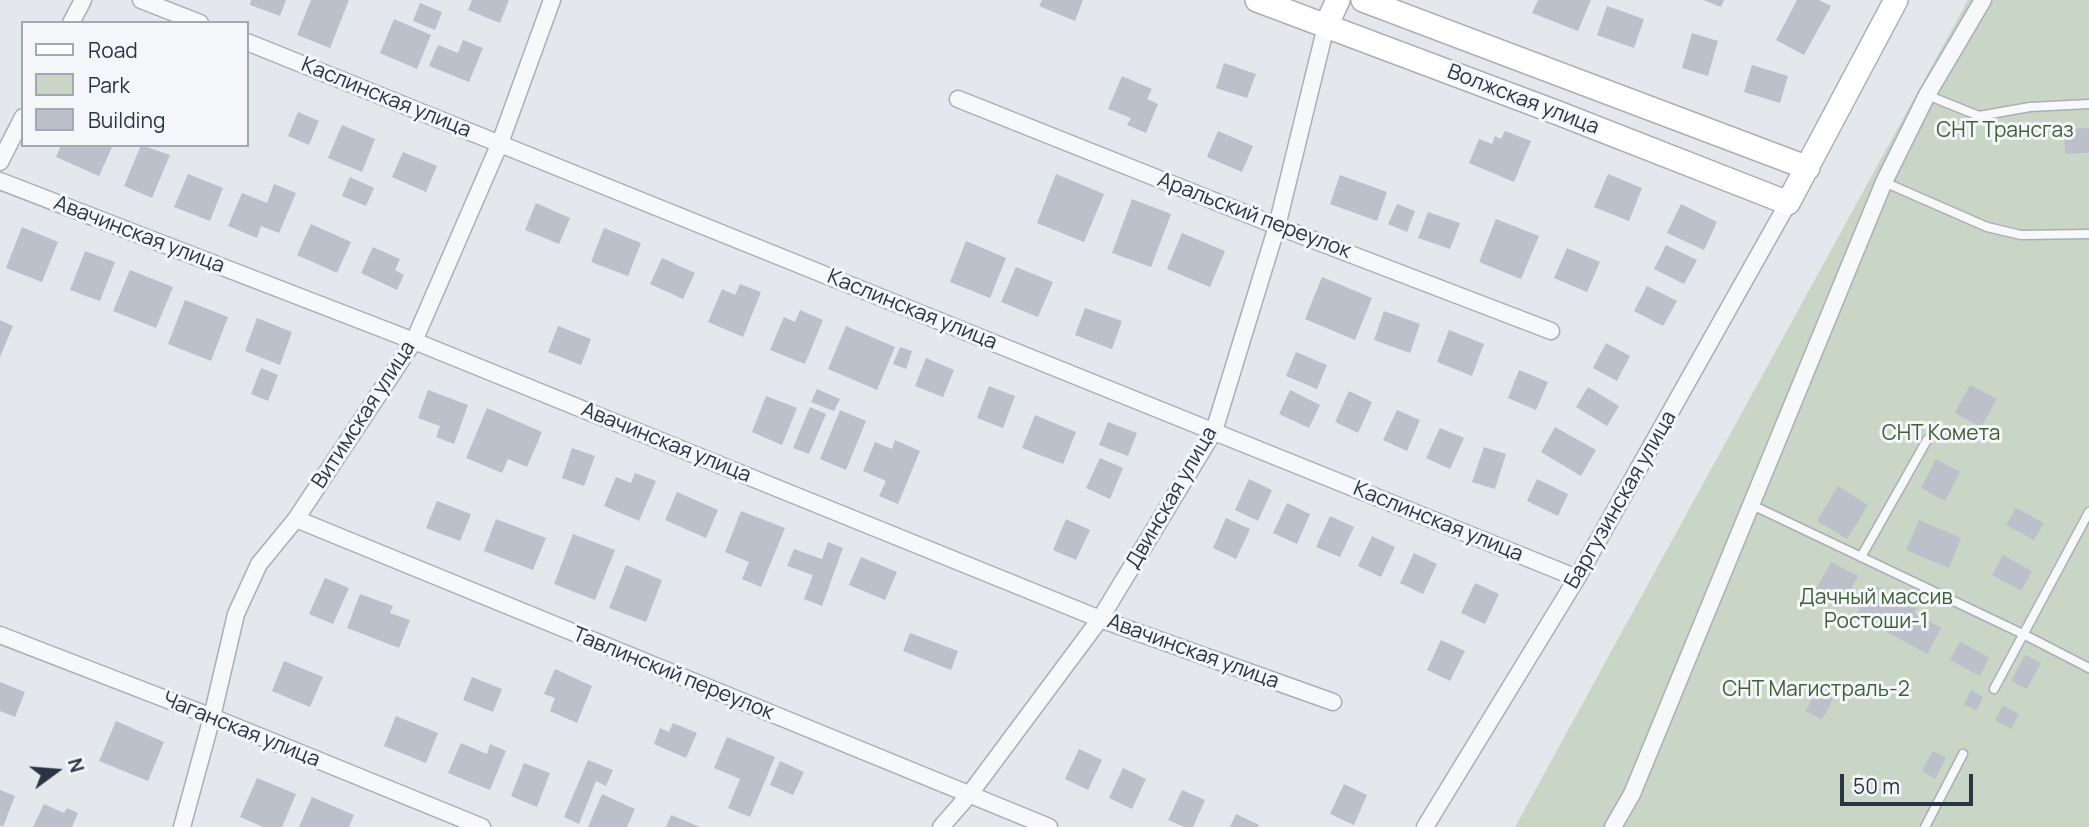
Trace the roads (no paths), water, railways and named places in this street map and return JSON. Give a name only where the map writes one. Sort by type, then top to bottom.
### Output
[{"type":"street","points":[[72,21],[83,0]]},
{"type":"street","points":[[141,0],[195,21]]},
{"type":"street","name":"Витимская улица","points":[[182,827],[212,718],[236,614],[259,564],[296,519],[414,341],[500,143],[552,0]]},
{"type":"street","name":"Волжская улица","points":[[1257,0],[1788,203]]},
{"type":"street","name":"Двинская улица","points":[[941,827],[969,795],[1100,620],[1214,432],[1277,226],[1326,26],[1338,0]]},
{"type":"street","name":"Волжская улица","points":[[1363,0],[1808,168]]},
{"type":"street","name":"Баргузинская улица","points":[[1425,827],[1577,578],[1808,168],[1896,0]]},
{"type":"street","points":[[1613,827],[1632,794],[1884,182],[1927,95],[1983,0]]},
{"type":"street","name":"Каслинская улица","points":[[248,42],[1577,578]]},
{"type":"street","name":"Аральский переулок","points":[[958,99],[1551,331]]},
{"type":"street","points":[[0,162],[21,121]]},
{"type":"street","name":"Авачинская улица","points":[[0,181],[414,341],[1100,620],[1333,702]]},
{"type":"street","name":"Тавлинский переулок","points":[[296,519],[1049,827]]},
{"type":"street","name":"Чаганская улица","points":[[0,635],[482,827]]},
{"type":"lane","points":[[1927,95],[1979,116],[2030,107],[2089,104]]},
{"type":"lane","points":[[1884,182],[1987,227],[2021,235],[2089,234]]},
{"type":"lane","points":[[1861,557],[1927,440]]},
{"type":"lane","points":[[1751,504],[2089,668]]},
{"type":"lane","points":[[1994,689],[2089,512]]},
{"type":"lane","points":[[1925,827],[1963,754]]},
{"type":"park label","name":"СНТ Трансгаз","points":[[2005,131]]},
{"type":"park label","name":"СНТ Комета","points":[[1941,434]]},
{"type":"park label","name":"Дачный массив Ростоши-1","points":[[1876,610]]},
{"type":"park label","name":"СНТ Магистраль-2","points":[[1816,690]]}]
